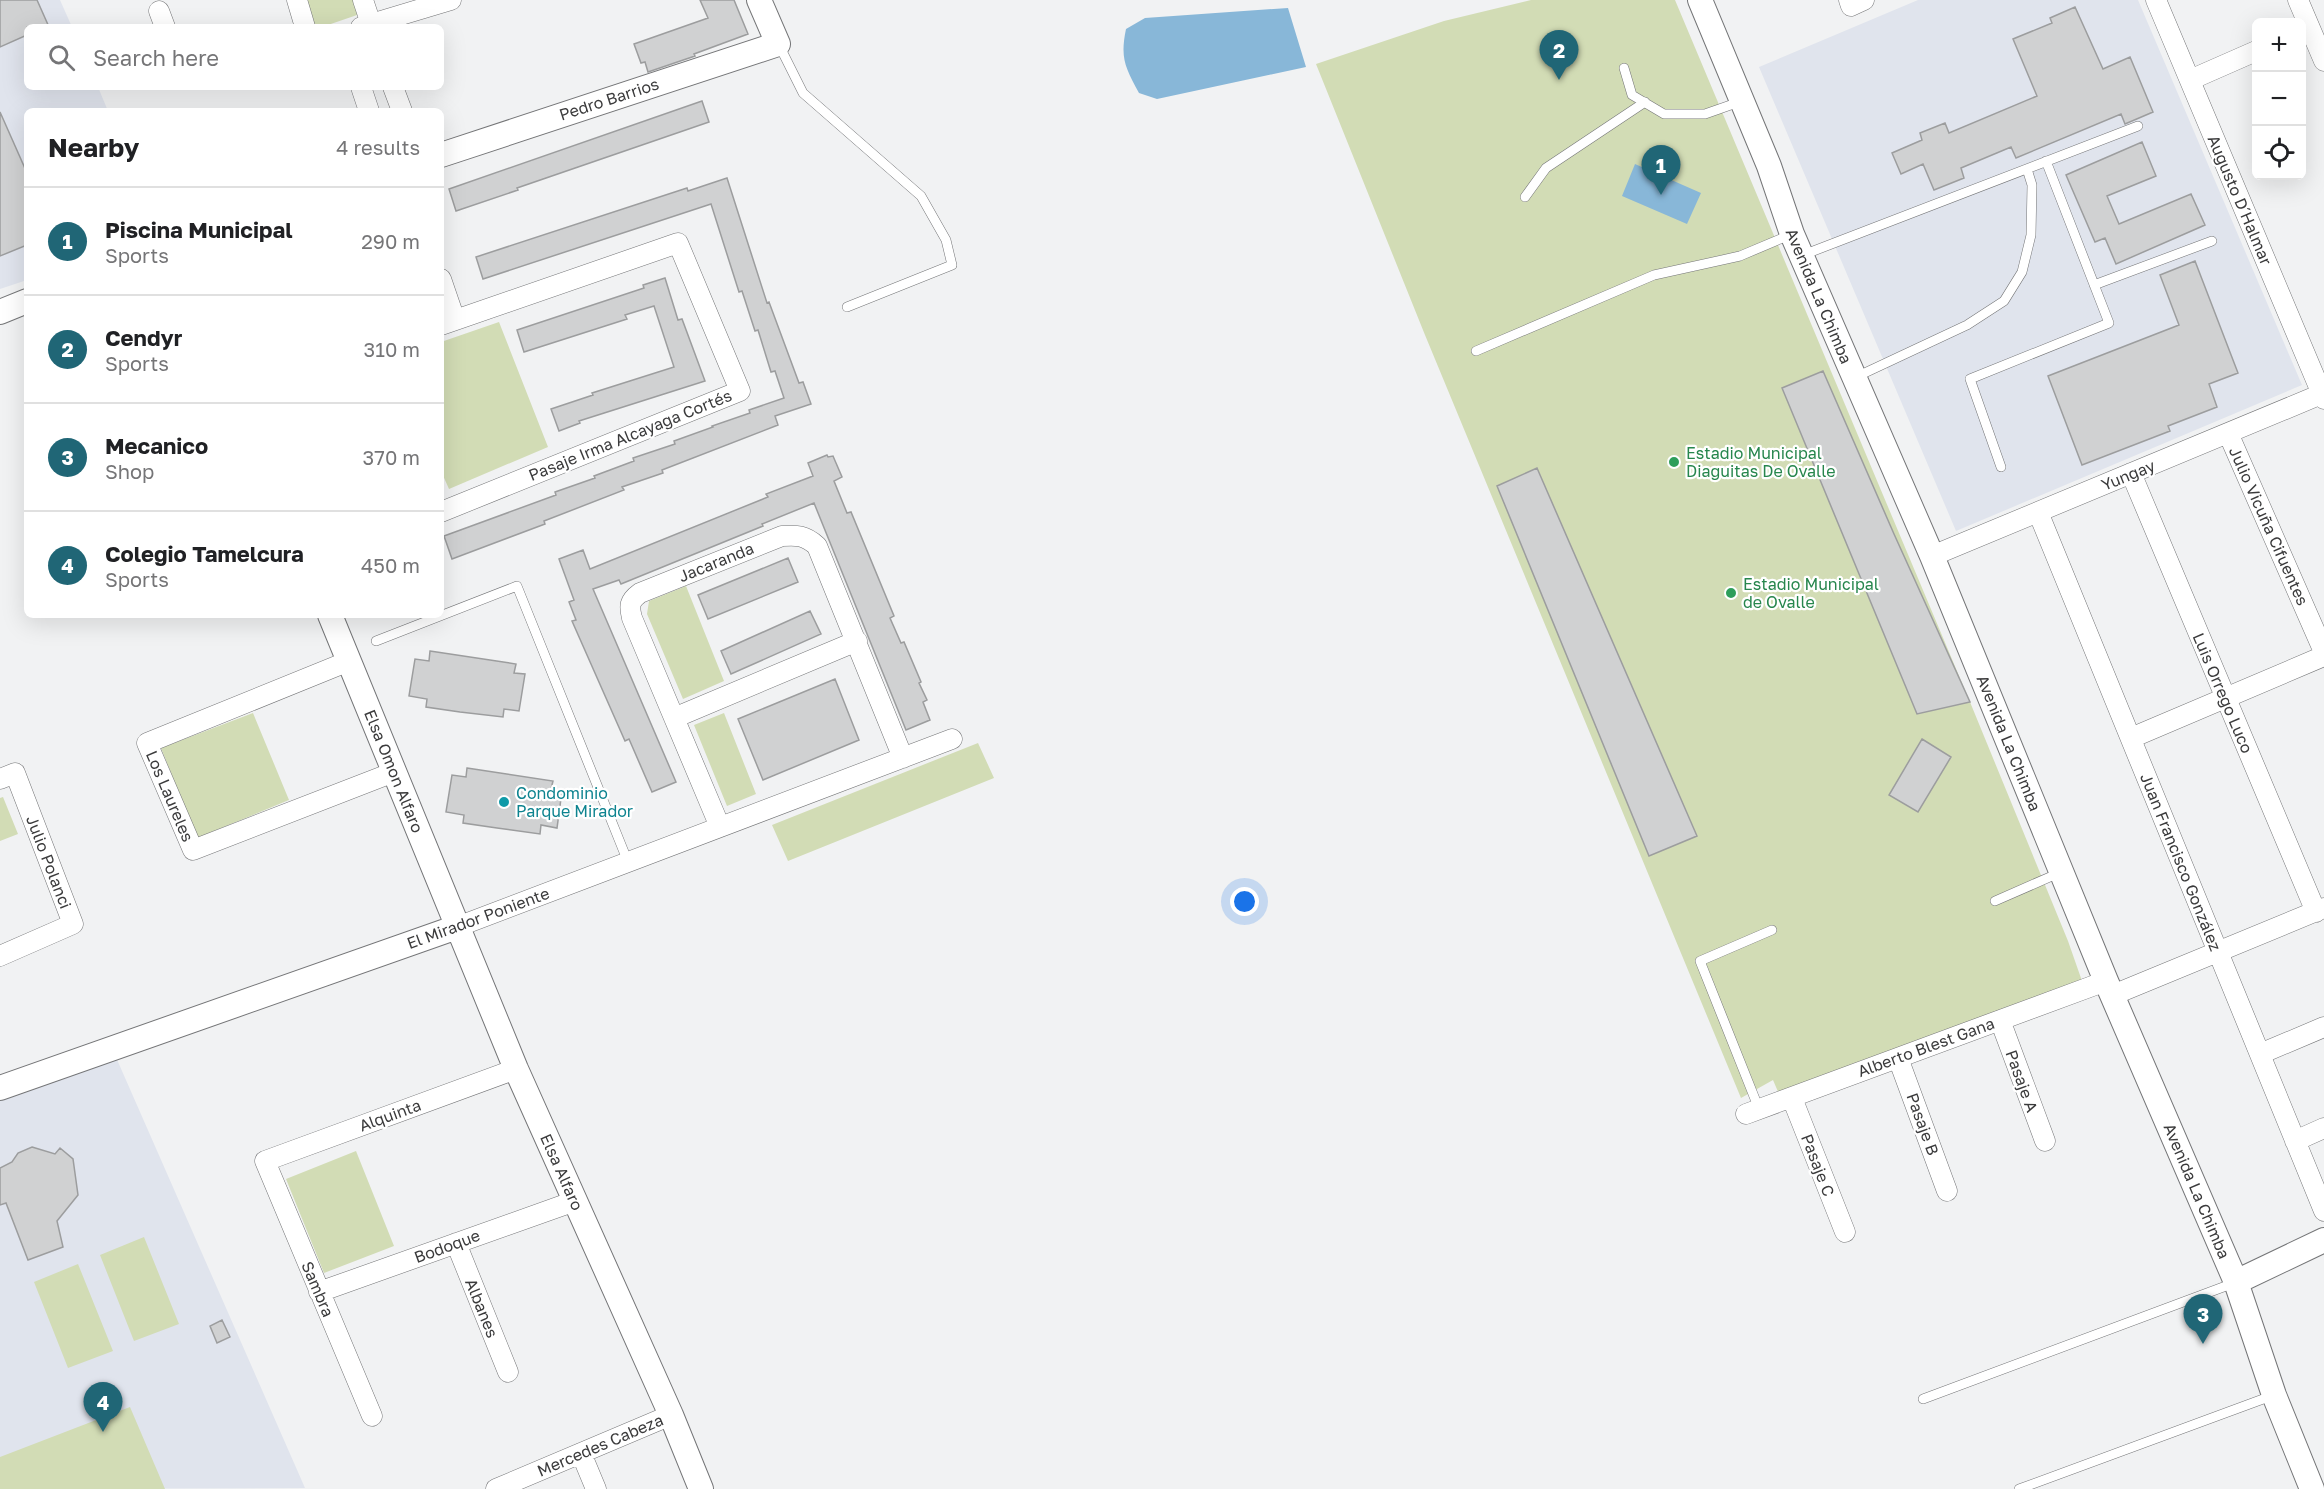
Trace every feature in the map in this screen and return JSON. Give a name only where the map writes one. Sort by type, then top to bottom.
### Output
[{"type":"street","points":[[297,0],[304,24]]},
{"type":"street","points":[[363,0],[368,24]]},
{"type":"street","points":[[374,24],[451,0]]},
{"type":"street","points":[[759,0],[778,44]]},
{"type":"street","name":"Avenida La Chimba","points":[[1700,0],[1769,166],[1796,245],[1932,555],[2110,988],[2236,1282],[2274,1395],[2312,1489]]},
{"type":"street","name":"Augusto D´Halmar","points":[[2156,0],[2323,395]]},
{"type":"street","points":[[2298,0],[2303,18]]},
{"type":"street","points":[[2306,29],[2324,61]]},
{"type":"street","name":"Pedro Barrios","points":[[444,154],[778,44]]},
{"type":"street","points":[[2190,80],[2252,53]]},
{"type":"street","points":[[362,90],[368,108]]},
{"type":"street","points":[[394,90],[401,108]]},
{"type":"street","name":"Pasaje Irma Alcayaga Cortés","points":[[444,511],[740,391],[678,243],[448,322]]},
{"type":"street","points":[[444,297],[448,322]]},
{"type":"street","points":[[0,312],[24,302]]},
{"type":"street","name":"Yungay","points":[[1932,555],[2323,395]]},
{"type":"street","name":"Julio Vicuña Cifuentes","points":[[2228,433],[2324,654]]},
{"type":"street","name":"Luis Orrego Luco","points":[[2131,473],[2225,697],[2320,910]]},
{"type":"street","name":"Juan Francisco González","points":[[2038,512],[2324,1211]]},
{"type":"street","name":"Jacaranda","points":[[720,827],[632,618],[630,606],[632,599],[640,593],[782,536],[799,535],[809,539],[817,546],[903,758]]},
{"type":"street","name":"Elsa Omon Alfaro","points":[[331,618],[457,927]]},
{"type":"street","points":[[674,718],[857,641]]},
{"type":"street","points":[[2130,738],[2324,654]]},
{"type":"street","name":"Los Laureles","points":[[349,661],[147,743],[192,850],[394,772]]},
{"type":"street","name":"El Mirador Poniente","points":[[0,1088],[457,927],[952,739]]},
{"type":"street","name":"Julio Polanci","points":[[0,779],[15,773],[73,924],[0,956]]},
{"type":"street","name":"Alberto Blest Gana","points":[[1753,1112],[2000,1020],[2110,988],[2218,952],[2320,910]]},
{"type":"street","name":"Elsa Alfaro","points":[[457,927],[516,1069],[671,1415]]},
{"type":"street","name":"Pasaje A","points":[[2000,1020],[2045,1141]]},
{"type":"street","points":[[2260,1053],[2324,1027]]},
{"type":"street","name":"Pasaje B","points":[[1898,1058],[1947,1191]]},
{"type":"street","name":"Alquinta","points":[[265,1161],[516,1069]]},
{"type":"street","name":"Pasaje C","points":[[1792,1098],[1845,1232]]},
{"type":"street","points":[[2295,1141],[2324,1128]]},
{"type":"street","name":"Sambra","points":[[265,1161],[372,1416]]},
{"type":"street","name":"Bodoque","points":[[320,1292],[575,1201]]},
{"type":"street","points":[[2236,1282],[2324,1240]]},
{"type":"street","name":"Albanes","points":[[456,1243],[508,1372]]},
{"type":"street","points":[[671,1415],[701,1489]]},
{"type":"street","name":"Mercedes Cabeza","points":[[501,1488],[671,1415]]},
{"type":"street","points":[[581,1454],[596,1489]]},
{"type":"lane","points":[[778,44],[803,93],[921,196],[946,240],[952,266],[847,307]]},
{"type":"lane","points":[[1624,68],[1632,95],[1664,114],[1705,114],[1742,101]]},
{"type":"lane","points":[[1525,197],[1546,168],[1645,102]]},
{"type":"lane","points":[[1476,351],[1654,275],[1796,245],[2027,169],[2138,126]]},
{"type":"lane","points":[[2001,467],[1970,379],[2109,323],[2046,161]]},
{"type":"lane","points":[[1854,378],[1967,325],[2004,301],[2022,272],[2031,235],[2032,184],[2027,169]]},
{"type":"lane","points":[[2094,285],[2212,241]]},
{"type":"lane","points":[[444,614],[517,586],[628,862]]},
{"type":"lane","points":[[376,641],[435,618]]},
{"type":"lane","points":[[1995,901],[2062,872]]},
{"type":"lane","points":[[1753,1112],[1700,961],[1772,930]]},
{"type":"lane","points":[[1923,1399],[2236,1282]]},
{"type":"lane","points":[[2019,1489],[2274,1395]]},
{"type":"shaded area","points":[[0,0],[60,0],[71,24],[24,24],[24,90],[99,90],[107,108],[24,108],[24,281],[0,289]]},
{"type":"shaded area","points":[[1918,0],[2138,0],[2302,385],[1956,531],[1759,67]]},
{"type":"shaded area","points":[[115,1055],[305,1488],[0,1489],[0,1100]]},
{"type":"green space","points":[[306,0],[355,0],[360,14],[331,24],[314,24]]},
{"type":"green space","name":"Estadio Municipal Diaguitas De Ovalle","points":[[1531,0],[1675,0],[1970,702],[2068,941],[2082,981],[1779,1094],[1773,1080],[1741,1098],[1425,335],[1316,64],[1444,21]]},
{"type":"green space","points":[[499,322],[548,447],[449,489],[444,478],[444,341]]},
{"type":"green space","points":[[686,586],[724,681],[683,699],[647,614],[649,601]]},
{"type":"green space","points":[[253,713],[289,800],[197,838],[161,748]]},
{"type":"green space","points":[[724,713],[756,794],[727,806],[694,725]]},
{"type":"green space","points":[[978,743],[994,778],[788,861],[772,825]]},
{"type":"green space","points":[[3,797],[18,834],[0,841],[0,798]]},
{"type":"green space","points":[[356,1151],[394,1246],[324,1273],[286,1179]]},
{"type":"green space","points":[[144,1237],[179,1324],[134,1341],[100,1255]]},
{"type":"green space","points":[[78,1264],[113,1351],[68,1368],[34,1282]]},
{"type":"green space","points":[[130,1407],[165,1489],[0,1489],[0,1457]]},
{"type":"water","points":[[1288,8],[1306,67],[1157,99],[1139,93],[1127,69],[1124,55],[1126,29],[1145,18]]},
{"type":"water","points":[[1635,164],[1701,193],[1687,224],[1622,196]]},
{"type":"building","points":[[0,0],[37,0],[48,24],[24,24],[24,36],[0,47]]},
{"type":"building","points":[[700,0],[734,0],[748,34],[648,72],[645,62],[641,63],[634,44],[708,18]]},
{"type":"building","points":[[2075,7],[2103,69],[2130,57],[2153,112],[2125,124],[2121,114],[2016,158],[2011,147],[1961,168],[1964,178],[1934,190],[1923,164],[1901,174],[1892,153],[1922,140],[1920,133],[1945,123],[1949,133],[2037,96],[2013,39],[2052,23],[2050,18]]},
{"type":"building","points":[[702,101],[709,122],[456,211],[449,189]]},
{"type":"building","points":[[0,112],[24,166],[24,246],[0,256]]},
{"type":"building","points":[[2142,142],[2156,176],[2107,196],[2119,224],[2191,194],[2205,225],[2116,264],[2105,238],[2095,242],[2066,175]]},
{"type":"building","points":[[727,178],[767,303],[769,302],[799,383],[803,382],[811,404],[775,416],[778,425],[662,470],[663,473],[622,487],[624,490],[544,521],[545,524],[452,559],[444,536],[556,495],[555,492],[634,461],[633,458],[675,444],[674,441],[784,398],[775,371],[771,372],[758,330],[755,331],[742,291],[739,292],[711,204],[483,279],[476,257],[687,188],[688,191]]},
{"type":"building","points":[[2195,261],[2238,373],[2209,384],[2217,407],[2168,426],[2170,431],[2082,465],[2048,376],[2179,325],[2160,275]]},
{"type":"building","points":[[665,278],[678,320],[682,319],[705,381],[579,421],[580,423],[559,431],[551,409],[593,395],[592,393],[674,367],[654,306],[625,315],[627,319],[524,352],[517,330],[644,288],[643,285]]},
{"type":"building","points":[[1823,371],[1970,702],[1917,714],[1782,388]]},
{"type":"building","points":[[827,455],[828,457],[833,456],[842,477],[834,481],[847,513],[851,512],[894,616],[890,618],[901,643],[904,642],[921,682],[919,683],[927,700],[923,702],[930,720],[906,730],[814,503],[621,584],[619,580],[593,589],[676,782],[652,792],[629,739],[625,741],[572,621],[576,620],[569,602],[574,600],[559,559],[583,550],[590,569],[768,497],[766,494],[813,476],[808,463]]},
{"type":"building","points":[[1537,468],[1697,836],[1649,856],[1497,486]]},
{"type":"building","points":[[788,558],[798,582],[708,619],[698,595]]},
{"type":"building","points":[[810,611],[821,634],[731,674],[721,651]]},
{"type":"building","points":[[430,651],[516,664],[514,673],[525,674],[519,711],[504,709],[503,717],[460,712],[426,707],[427,699],[409,696],[415,659],[429,661]]},
{"type":"building","points":[[835,679],[859,740],[763,780],[738,719]]},
{"type":"building","points":[[1922,739],[1951,757],[1918,812],[1889,795]]},
{"type":"building","name":"Condominio Parque Mirador","points":[[467,768],[553,781],[551,789],[562,791],[557,828],[541,825],[540,834],[497,828],[463,823],[464,815],[446,812],[452,775],[466,777]]},
{"type":"building","points":[[32,1147],[55,1154],[60,1148],[73,1159],[78,1195],[57,1221],[63,1247],[28,1260],[6,1203],[0,1205],[0,1168],[12,1162],[18,1153]]},
{"type":"building","points":[[222,1320],[230,1337],[217,1343],[210,1326]]},
{"type":"place","name":"Cendyr","points":[[1559,80]]},
{"type":"place","name":"Piscina Municipal","points":[[1661,195]]},
{"type":"place","name":"Estadio Municipal Diaguitas De Ovalle","points":[[1674,462]]},
{"type":"place","name":"Estadio Municipal de Ovalle","points":[[1731,593]]},
{"type":"place","name":"Condominio Parque Mirador","points":[[504,802]]},
{"type":"place","name":"Mecanico","points":[[2203,1344]]},
{"type":"place","name":"Colegio Tamelcura","points":[[103,1432]]}]
